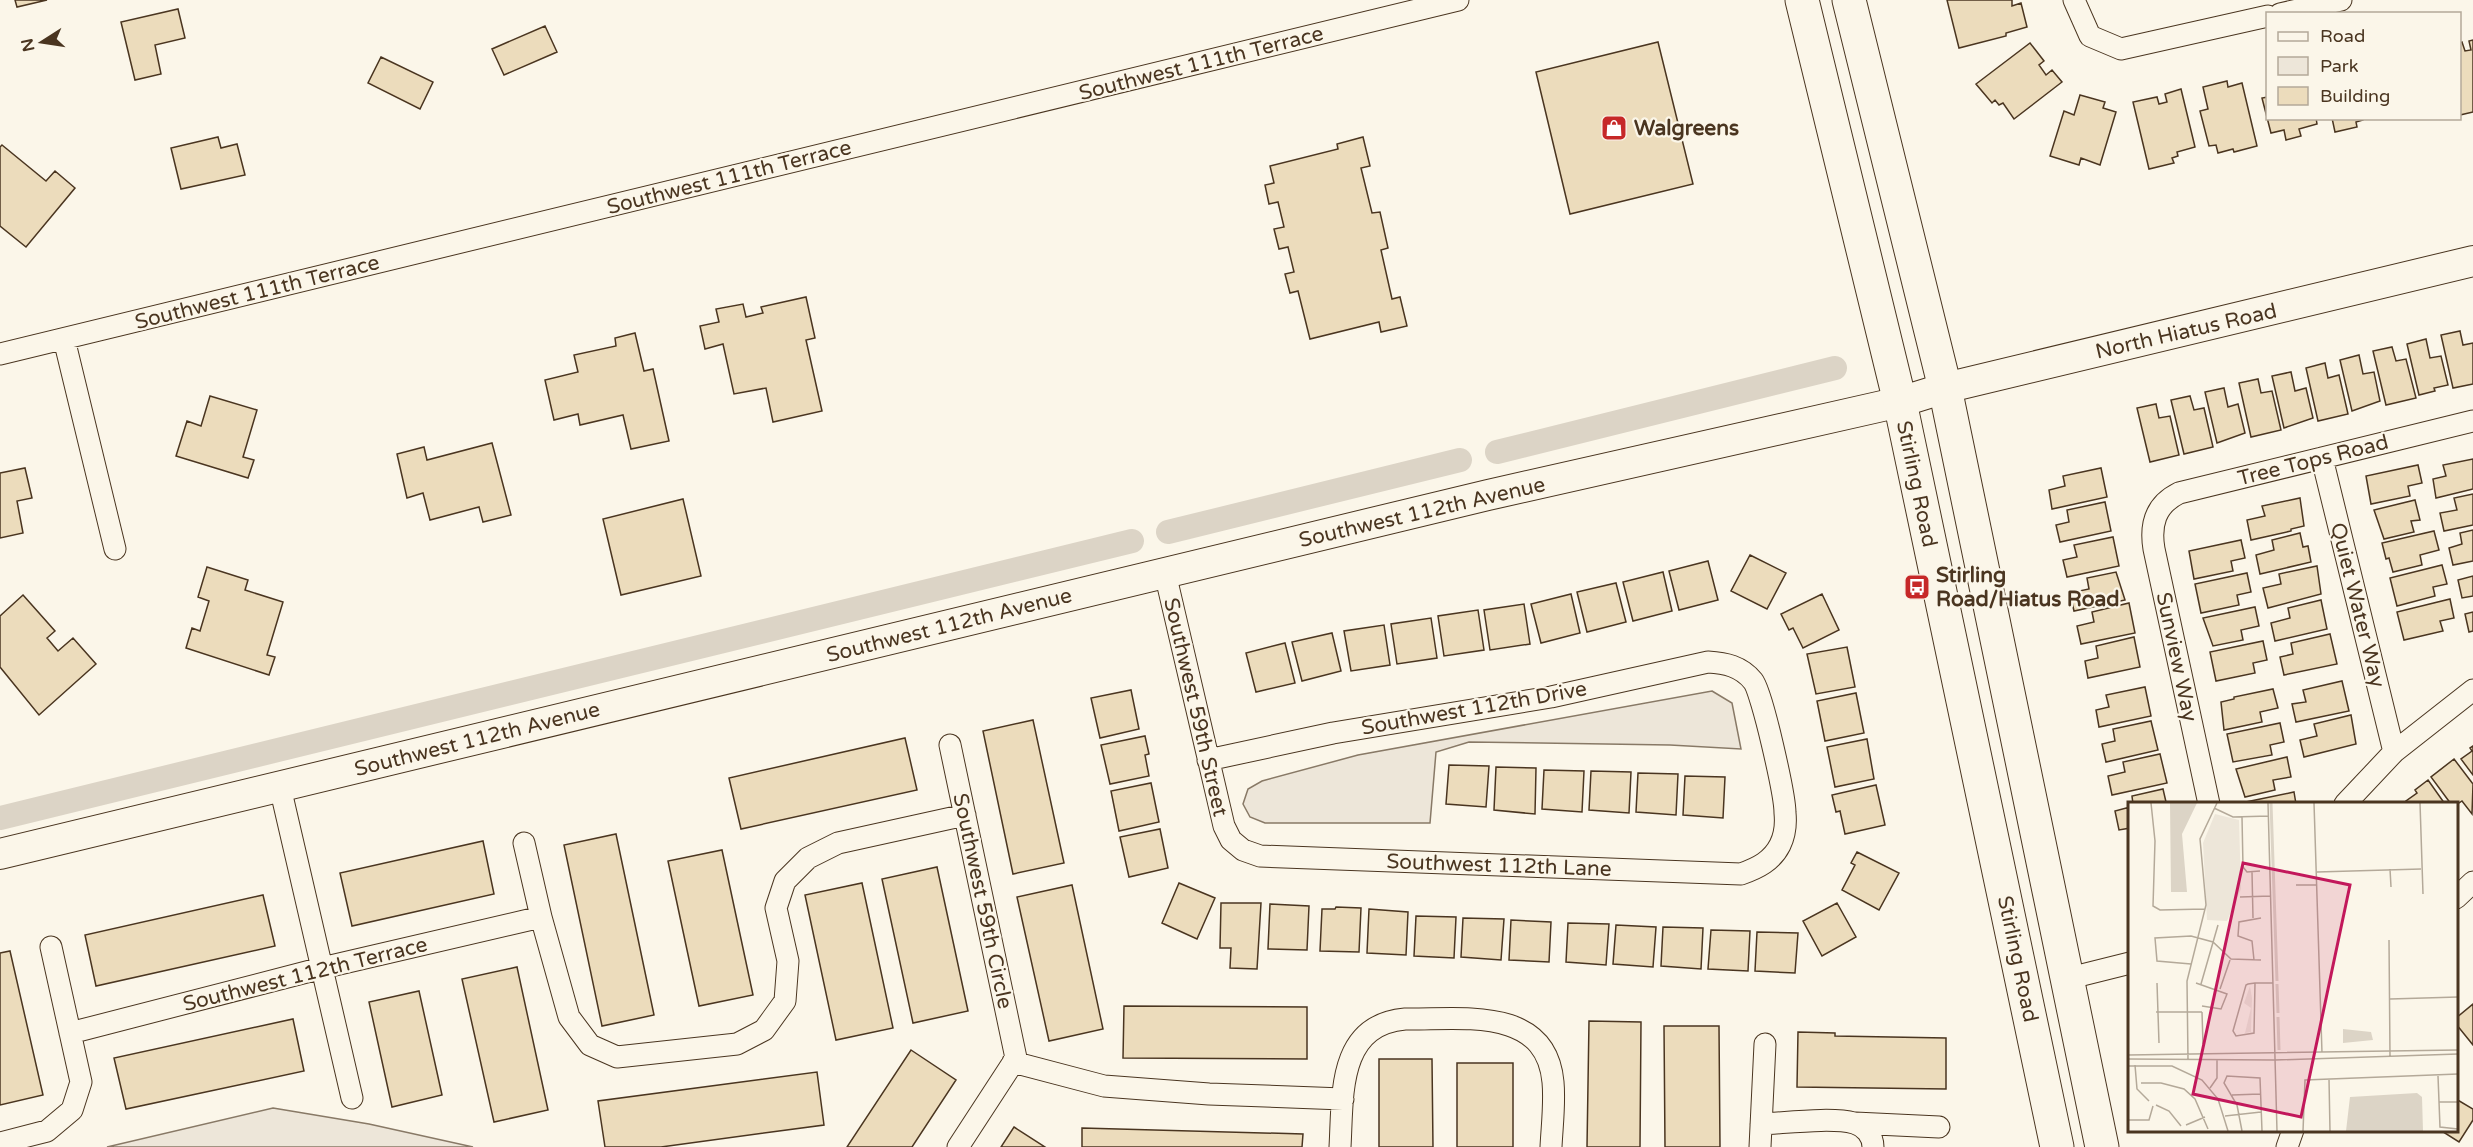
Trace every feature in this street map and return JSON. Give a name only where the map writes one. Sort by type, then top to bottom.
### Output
[{"type":"main road","name":"Stirling Road","points":[[1802,0],[1900,402],[2057,1147]]},
{"type":"main road","name":"Stirling Road","points":[[1849,0],[1945,388],[2102,1147]]},
{"type":"street","name":"Southwest 111th Terrace","points":[[0,354],[1458,0]]},
{"type":"street","points":[[2074,0],[2090,36],[2121,49],[2266,16]]},
{"type":"street","points":[[2289,12],[2341,0]]},
{"type":"street","name":"North Hiatus Road","points":[[1900,402],[1945,388],[2473,261]]},
{"type":"street","points":[[64,339],[115,549]]},
{"type":"street","name":"Southwest 112th Avenue","points":[[0,854],[1500,493],[1900,402]]},
{"type":"street","name":"Tree Tops Road","points":[[2158,510],[2164,502],[2179,493],[2473,421]]},
{"type":"street","name":"Quiet Water Way","points":[[2322,458],[2394,752]]},
{"type":"street","name":"Sunview Way","points":[[2158,510],[2153,527],[2154,549],[2209,802]]},
{"type":"street","name":"Southwest 59th Street","points":[[1165,573],[1224,826],[1231,840]]},
{"type":"street","name":"Southwest 112th Drive","points":[[1208,760],[1333,733],[1551,697],[1708,662],[1721,663],[1739,668],[1754,682],[1760,693],[1785,811],[1781,844],[1768,860]]},
{"type":"street","points":[[2347,802],[2394,752],[2473,690]]},
{"type":"street","name":"Southwest 59th Circle","points":[[950,745],[1015,1060]]},
{"type":"street","points":[[280,787],[352,1098]]},
{"type":"street","points":[[524,843],[541,917],[570,1017],[590,1045],[616,1057],[737,1044],[764,1030],[785,1001],[788,961],[776,908],[785,881],[808,858],[838,843],[965,815]]},
{"type":"street","name":"Southwest 112th Lane","points":[[1231,840],[1243,850],[1260,856],[1727,874],[1741,874],[1768,860]]},
{"type":"street","points":[[2458,897],[2473,882]]},
{"type":"street","name":"Southwest 112th Terrace","points":[[70,1033],[322,968],[541,917]]},
{"type":"street","points":[[0,1143],[47,1131],[72,1110],[81,1082],[51,947]]},
{"type":"street","points":[[2066,979],[2128,964]]},
{"type":"street","points":[[1340,1147],[1345,1077],[1357,1045],[1369,1032],[1391,1020],[1485,1020],[1514,1025],[1530,1035],[1548,1060],[1553,1082],[1551,1147]]},
{"type":"street","points":[[1760,1147],[1765,1044]]},
{"type":"street","points":[[957,1147],[1015,1060],[1104,1086],[1209,1095],[1343,1099]]},
{"type":"street","points":[[1761,1124],[1835,1121],[1939,1127]]},
{"type":"street","points":[[1855,1123],[1866,1130],[1873,1141],[1873,1147]]},
{"type":"street","points":[[2287,1147],[2293,1132]]},
{"type":"green space","points":[[1712,691],[1732,703],[1741,749],[1670,745],[1469,742],[1436,752],[1430,823],[1265,823],[1250,817],[1243,804],[1248,789],[1262,781],[1358,755]]},
{"type":"green space","points":[[273,1108],[369,1124],[473,1147],[107,1147]]},
{"type":"building","points":[[15,0],[47,0],[17,7]]},
{"type":"building","points":[[1947,0],[2012,0],[2012,6],[2021,3],[2027,27],[2006,33],[2006,36],[1959,48]]},
{"type":"building","points":[[178,9],[185,38],[155,45],[161,74],[135,80],[121,22]]},
{"type":"building","points":[[545,26],[557,52],[504,75],[492,49]]},
{"type":"building","points":[[2473,40],[2473,112],[2461,115],[2461,42],[2465,51],[2471,50],[2469,41]]},
{"type":"building","name":"Walgreens","points":[[1658,42],[1693,184],[1570,214],[1536,72]]},
{"type":"building","points":[[2030,43],[2044,61],[2039,65],[2046,75],[2052,70],[2062,82],[2014,119],[2003,103],[1999,105],[1995,100],[1992,103],[1976,84]]},
{"type":"building","points":[[381,57],[433,82],[420,109],[368,83]]},
{"type":"building","points":[[2227,81],[2228,87],[2242,83],[2257,146],[2234,152],[2233,149],[2218,153],[2216,145],[2209,146],[2200,111],[2208,109],[2203,87]]},
{"type":"building","points":[[2181,89],[2195,147],[2177,152],[2178,156],[2172,158],[2174,163],[2149,169],[2133,102],[2157,97],[2159,104],[2167,102],[2165,94]]},
{"type":"building","points":[[2080,95],[2105,102],[2103,108],[2116,112],[2100,165],[2081,158],[2079,165],[2050,156],[2064,111],[2074,115]]},
{"type":"building","points":[[2266,97],[2266,114],[2262,98]]},
{"type":"building","points":[[2268,120],[2316,120],[2317,124],[2299,129],[2301,136],[2286,140],[2284,130],[2271,133]]},
{"type":"building","points":[[2332,120],[2363,120],[2356,122],[2357,127],[2335,132]]},
{"type":"building","points":[[218,137],[221,148],[237,144],[245,175],[181,189],[171,148]]},
{"type":"building","points":[[1363,137],[1370,166],[1361,168],[1372,213],[1380,212],[1388,248],[1381,250],[1392,299],[1400,297],[1407,326],[1381,332],[1379,322],[1310,339],[1298,291],[1290,293],[1285,274],[1294,272],[1288,247],[1279,249],[1274,229],[1284,227],[1278,202],[1269,204],[1265,185],[1274,183],[1270,166],[1338,149],[1337,144]]},
{"type":"building","points":[[2,145],[46,181],[55,171],[75,188],[26,247],[0,226],[0,147]]},
{"type":"building","points":[[806,297],[815,338],[806,340],[822,411],[773,422],[766,388],[734,394],[723,344],[705,349],[700,326],[719,322],[716,309],[743,304],[746,317],[763,313],[761,307]]},
{"type":"building","points":[[2460,331],[2463,345],[2473,343],[2473,384],[2453,388],[2441,335]]},
{"type":"building","points":[[635,333],[644,371],[653,369],[669,441],[631,449],[623,415],[580,425],[578,414],[554,420],[545,380],[578,372],[574,355],[616,346],[615,338]]},
{"type":"building","points":[[2426,339],[2430,358],[2441,356],[2448,385],[2419,395],[2407,344]]},
{"type":"building","points":[[2392,347],[2396,361],[2406,359],[2416,398],[2386,405],[2373,351]]},
{"type":"building","points":[[2359,355],[2363,374],[2374,372],[2380,401],[2352,411],[2340,360]]},
{"type":"building","points":[[2325,363],[2328,378],[2339,375],[2348,414],[2318,421],[2306,368]]},
{"type":"building","points":[[2291,372],[2295,391],[2306,388],[2313,418],[2284,428],[2272,376]]},
{"type":"building","points":[[2258,379],[2261,393],[2272,391],[2281,430],[2251,437],[2239,383]]},
{"type":"building","points":[[2224,388],[2228,407],[2238,404],[2245,433],[2217,443],[2205,392]]},
{"type":"building","points":[[210,396],[257,410],[243,457],[254,460],[248,478],[176,456],[187,421],[201,426]]},
{"type":"building","points":[[2190,396],[2194,410],[2204,408],[2213,447],[2184,454],[2171,400]]},
{"type":"building","points":[[2156,404],[2159,418],[2170,416],[2179,455],[2150,462],[2137,408]]},
{"type":"building","points":[[492,443],[511,515],[483,522],[479,507],[430,520],[423,493],[407,498],[397,454],[424,447],[427,460]]},
{"type":"building","points":[[2473,459],[2473,489],[2436,498],[2433,479],[2446,476],[2443,465]]},
{"type":"building","points":[[2418,465],[2422,483],[2408,486],[2410,496],[2371,504],[2366,476]]},
{"type":"building","points":[[25,468],[32,498],[17,501],[23,533],[0,538],[0,473]]},
{"type":"building","points":[[2101,468],[2107,497],[2052,509],[2049,490],[2065,486],[2063,476]]},
{"type":"building","points":[[2473,494],[2473,525],[2444,531],[2440,513],[2457,510],[2454,498]]},
{"type":"building","points":[[2300,498],[2304,526],[2251,540],[2247,520],[2265,516],[2262,506]]},
{"type":"building","points":[[683,499],[701,576],[621,595],[603,519]]},
{"type":"building","points":[[2415,500],[2420,520],[2411,521],[2414,532],[2384,539],[2374,510]]},
{"type":"building","points":[[2105,502],[2111,531],[2060,542],[2056,525],[2069,522],[2067,510]]},
{"type":"building","points":[[2473,530],[2473,561],[2453,565],[2449,548],[2462,544],[2460,533]]},
{"type":"building","points":[[2434,531],[2439,550],[2420,555],[2422,565],[2393,572],[2389,558],[2386,559],[2382,543]]},
{"type":"building","points":[[2300,533],[2303,547],[2308,546],[2311,562],[2260,574],[2256,555],[2274,550],[2272,540]]},
{"type":"building","points":[[2113,537],[2119,566],[2067,577],[2063,560],[2077,557],[2074,545]]},
{"type":"building","points":[[2241,540],[2245,558],[2231,561],[2233,571],[2194,579],[2189,551]]},
{"type":"building","points":[[1750,555],[1786,573],[1767,609],[1731,591]]},
{"type":"building","points":[[1708,561],[1718,600],[1679,610],[1669,571]]},
{"type":"building","points":[[2442,565],[2447,584],[2433,587],[2435,596],[2397,606],[2390,578]]},
{"type":"building","points":[[2317,566],[2321,594],[2268,608],[2263,588],[2281,584],[2279,574]]},
{"type":"building","points":[[207,567],[248,580],[245,590],[283,602],[267,655],[275,657],[269,675],[186,648],[192,628],[200,631],[209,601],[198,597]]},
{"type":"building","points":[[1663,572],[1672,611],[1633,621],[1623,582]]},
{"type":"building","points":[[2116,572],[2125,600],[2074,611],[2070,593],[2089,589],[2087,578]]},
{"type":"building","points":[[2247,573],[2251,592],[2237,595],[2239,605],[2201,613],[2195,584]]},
{"type":"building","points":[[2473,576],[2473,596],[2462,598],[2458,580]]},
{"type":"building","points":[[1616,583],[1626,622],[1587,632],[1577,592]]},
{"type":"building","points":[[1571,594],[1580,633],[1541,643],[1531,604]]},
{"type":"building","points":[[1822,594],[1839,630],[1803,648],[1793,628],[1789,630],[1781,614]]},
{"type":"building","points":[[23,595],[55,631],[47,638],[58,651],[73,638],[96,664],[39,715],[0,667],[0,616]]},
{"type":"building","points":[[2450,599],[2454,618],[2440,621],[2443,631],[2404,640],[2397,612]]},
{"type":"building","points":[[2321,600],[2327,629],[2275,641],[2271,623],[2290,618],[2288,608]]},
{"type":"building","points":[[2129,603],[2135,633],[2081,644],[2077,626],[2094,622],[2092,612]]},
{"type":"building","points":[[1524,604],[1530,644],[1490,650],[1484,610]]},
{"type":"building","points":[[2255,607],[2259,626],[2241,630],[2243,640],[2213,646],[2203,618]]},
{"type":"building","points":[[1478,610],[1484,650],[1444,656],[1438,616]]},
{"type":"building","points":[[2473,612],[2473,631],[2469,632],[2465,614]]},
{"type":"building","points":[[1431,618],[1437,658],[1397,664],[1391,624]]},
{"type":"building","points":[[1384,625],[1390,665],[1351,671],[1344,631]]},
{"type":"building","points":[[1332,633],[1341,671],[1302,681],[1292,642]]},
{"type":"building","points":[[2330,634],[2337,664],[2284,675],[2280,657],[2293,654],[2291,643]]},
{"type":"building","points":[[2134,637],[2140,667],[2088,678],[2085,661],[2098,658],[2096,646]]},
{"type":"building","points":[[2263,641],[2267,660],[2253,663],[2255,673],[2216,681],[2210,652]]},
{"type":"building","points":[[1285,643],[1295,683],[1256,692],[1246,653]]},
{"type":"building","points":[[1847,647],[1855,687],[1816,694],[1807,654]]},
{"type":"building","points":[[2342,681],[2349,711],[2296,722],[2292,704],[2306,702],[2303,690]]},
{"type":"building","points":[[2145,687],[2151,716],[2099,727],[2096,710],[2109,707],[2106,695]]},
{"type":"building","points":[[2273,689],[2278,708],[2260,712],[2262,722],[2224,730],[2221,702]]},
{"type":"building","points":[[1131,690],[1139,729],[1100,738],[1091,698]]},
{"type":"building","points":[[1856,693],[1864,733],[1825,741],[1817,701]]},
{"type":"building","points":[[2351,715],[2356,744],[2304,757],[2300,740],[2317,736],[2314,724]]},
{"type":"building","points":[[1033,720],[1064,863],[1013,874],[983,731]]},
{"type":"building","points":[[2151,721],[2158,750],[2106,762],[2102,744],[2115,741],[2113,729]]},
{"type":"building","points":[[2280,723],[2284,742],[2270,745],[2272,755],[2233,762],[2227,734]]},
{"type":"building","points":[[1145,736],[1149,754],[1145,755],[1149,776],[1110,784],[1101,745]]},
{"type":"building","points":[[905,738],[917,790],[741,829],[729,778]]},
{"type":"building","points":[[1867,739],[1874,779],[1835,787],[1827,747]]},
{"type":"building","points":[[2473,746],[2473,775],[2461,759],[2472,751],[2470,748]]},
{"type":"building","points":[[2160,754],[2167,783],[2112,795],[2108,776],[2125,772],[2123,762]]},
{"type":"building","points":[[2287,757],[2291,777],[2273,780],[2275,790],[2245,797],[2236,769]]},
{"type":"building","points":[[2454,759],[2473,784],[2472,814],[2462,801],[2458,804],[2450,802],[2431,777]]},
{"type":"building","points":[[1449,765],[1489,766],[1486,807],[1446,804]]},
{"type":"building","points":[[1496,767],[1536,768],[1535,814],[1494,810]]},
{"type":"building","points":[[1544,770],[1584,771],[1582,812],[1542,809]]},
{"type":"building","points":[[1591,771],[1631,772],[1629,813],[1589,810]]},
{"type":"building","points":[[1638,773],[1678,774],[1676,815],[1636,812]]},
{"type":"building","points":[[1685,776],[1725,777],[1723,818],[1683,815]]},
{"type":"building","points":[[2428,780],[2444,802],[2407,802],[2417,793],[2415,790]]},
{"type":"building","points":[[1151,783],[1159,822],[1119,831],[1111,791]]},
{"type":"building","points":[[1876,785],[1885,825],[1845,834],[1840,811],[1836,812],[1832,795]]},
{"type":"building","points":[[2163,789],[2166,802],[2133,802],[2132,796]]},
{"type":"building","points":[[2294,792],[2296,802],[2246,802]]},
{"type":"building","points":[[2128,808],[2128,828],[2119,830],[2115,811]]},
{"type":"building","points":[[1160,829],[1168,868],[1129,877],[1120,837]]},
{"type":"building","points":[[616,834],[654,1015],[602,1026],[564,845]]},
{"type":"building","points":[[483,841],[494,894],[352,926],[340,873]]},
{"type":"building","points":[[722,850],[753,995],[699,1006],[668,861]]},
{"type":"building","points":[[1857,852],[1899,873],[1879,910],[1842,890],[1855,865],[1851,863]]},
{"type":"building","points":[[937,867],[968,1011],[913,1023],[882,879]]},
{"type":"building","points":[[862,883],[893,1028],[836,1040],[805,895]]},
{"type":"building","points":[[1179,883],[1215,898],[1197,939],[1162,923]]},
{"type":"building","points":[[1072,885],[1103,1029],[1049,1041],[1017,897]]},
{"type":"building","points":[[263,895],[275,946],[96,986],[85,935]]},
{"type":"building","points":[[1221,903],[1261,903],[1257,969],[1230,968],[1231,948],[1220,948]]},
{"type":"building","points":[[1837,903],[1856,937],[1822,956],[1803,921]]},
{"type":"building","points":[[1270,904],[1309,906],[1307,950],[1268,949]]},
{"type":"building","points":[[1336,907],[1361,908],[1359,952],[1320,951],[1322,909],[1335,909]]},
{"type":"building","points":[[1369,909],[1408,912],[1406,955],[1367,953]]},
{"type":"building","points":[[1416,916],[1456,917],[1454,958],[1414,956]]},
{"type":"building","points":[[1463,918],[1504,919],[1501,960],[1461,957]]},
{"type":"building","points":[[1511,920],[1551,922],[1549,962],[1509,960]]},
{"type":"building","points":[[1568,923],[1609,924],[1606,965],[1566,962]]},
{"type":"building","points":[[1616,925],[1656,927],[1653,967],[1613,964]]},
{"type":"building","points":[[1663,927],[1703,928],[1701,969],[1661,966]]},
{"type":"building","points":[[1711,930],[1750,931],[1748,971],[1708,969]]},
{"type":"building","points":[[1757,932],[1798,933],[1795,973],[1755,971]]},
{"type":"building","points":[[10,951],[43,1095],[0,1105],[0,953]]},
{"type":"building","points":[[517,967],[548,1110],[494,1122],[462,979]]},
{"type":"building","points":[[419,991],[442,1095],[392,1107],[369,1002]]},
{"type":"building","points":[[2473,1004],[2473,1045],[2458,1026],[2458,1016]]},
{"type":"building","points":[[1124,1006],[1307,1007],[1307,1059],[1123,1058]]},
{"type":"building","points":[[293,1019],[304,1071],[126,1109],[114,1058]]},
{"type":"building","points":[[1589,1021],[1641,1022],[1640,1147],[1587,1147]]},
{"type":"building","points":[[1664,1026],[1719,1026],[1720,1147],[1665,1147]]},
{"type":"building","points":[[1798,1032],[1835,1033],[1835,1036],[1946,1038],[1946,1089],[1797,1087]]},
{"type":"building","points":[[911,1050],[956,1080],[912,1147],[847,1147]]},
{"type":"building","points":[[1379,1059],[1432,1059],[1433,1147],[1379,1147]]},
{"type":"building","points":[[1457,1063],[1513,1063],[1513,1147],[1457,1147]]},
{"type":"building","points":[[817,1072],[824,1125],[661,1147],[605,1147],[598,1101]]},
{"type":"building","points":[[2458,1100],[2473,1109],[2473,1120],[2459,1142],[2443,1132],[2458,1132]]},
{"type":"building","points":[[1014,1127],[1045,1147],[1001,1147]]},
{"type":"building","points":[[1082,1128],[1303,1134],[1302,1147],[1082,1147]]},
{"type":"waterway","points":[[1497,452],[1835,368]]},
{"type":"waterway","points":[[1168,532],[1460,460]]},
{"type":"waterway","points":[[0,818],[1132,541]]},
{"type":"place","name":"Walgreens","points":[[1614,128]]},
{"type":"place","name":"Stirling Road/Hiatus Road","points":[[1917,587]]}]
